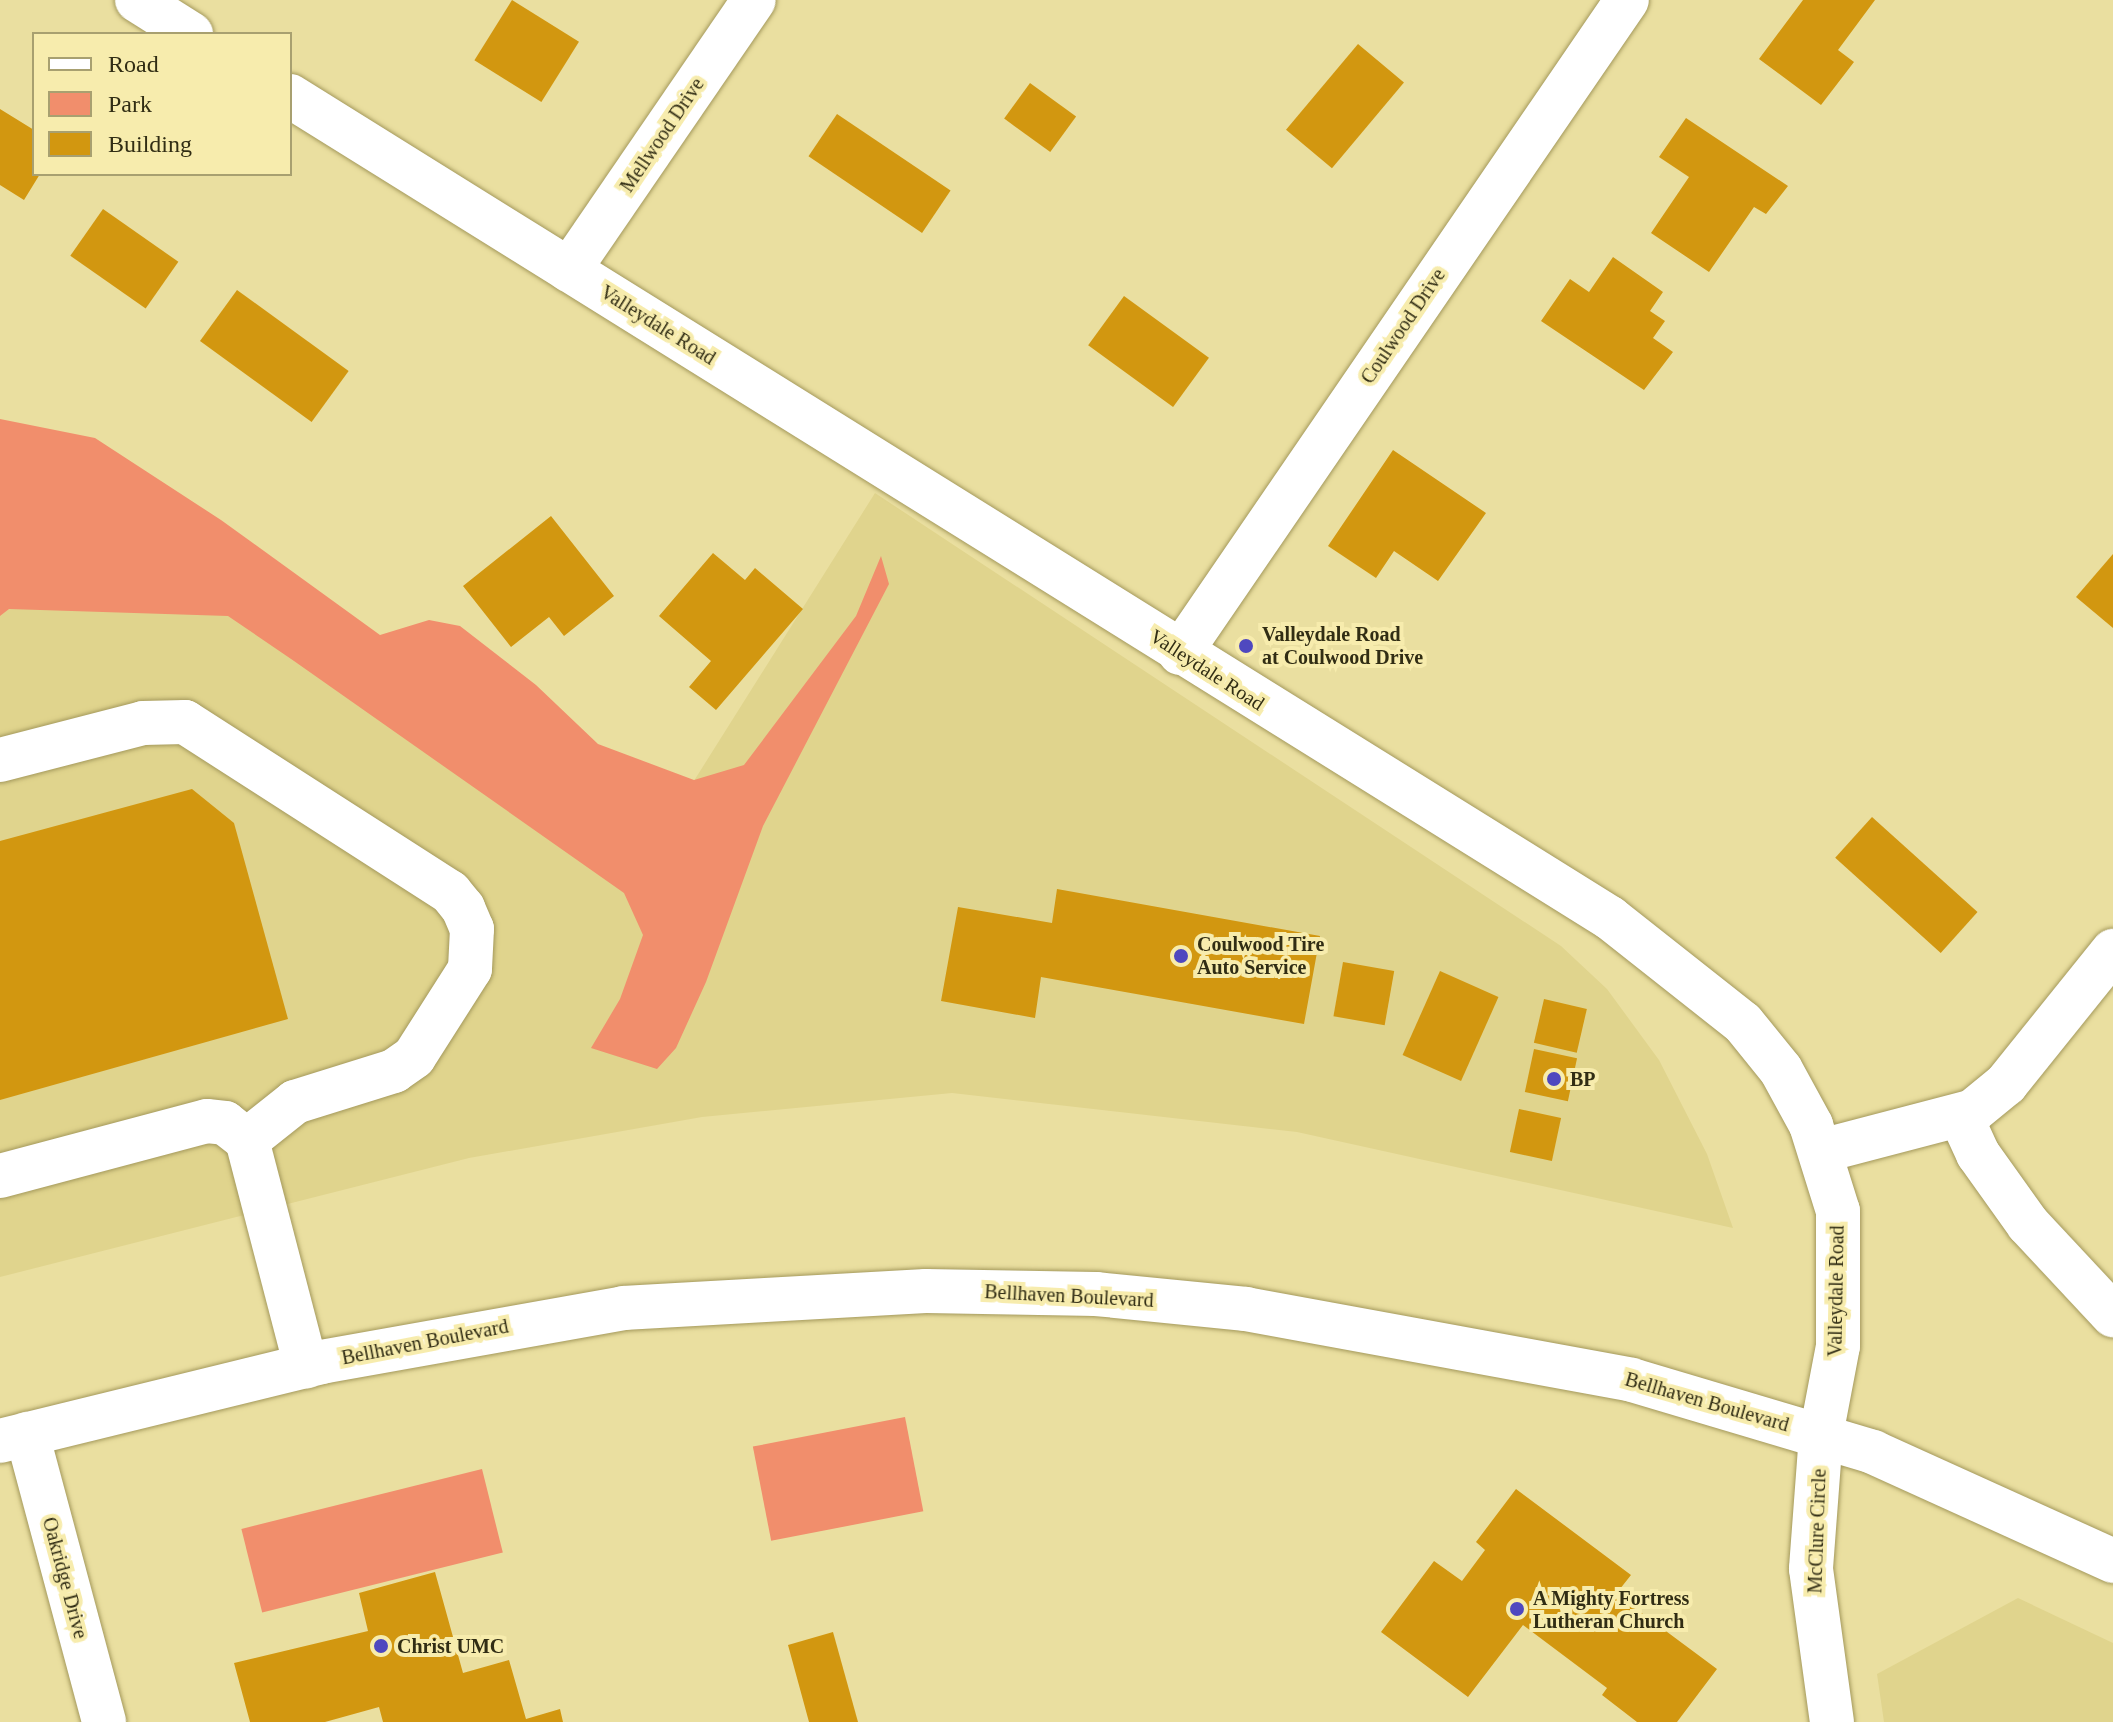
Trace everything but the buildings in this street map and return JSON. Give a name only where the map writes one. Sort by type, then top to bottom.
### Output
[{"type":"street","points":[[137,0],[188,32]]},
{"type":"street","name":"Mellwood Drive","points":[[569,270],[754,0]]},
{"type":"street","name":"Coulwood Drive","points":[[1180,653],[1627,0]]},
{"type":"street","name":"Valleydale Road","points":[[292,97],[1610,918],[1702,987],[1743,1023],[1781,1070],[1821,1151],[1841,1239],[1838,1346],[1821,1435]]},
{"type":"street","points":[[0,760],[143,723],[185,722],[450,892],[463,908],[472,929],[470,969],[414,1057],[394,1071],[295,1102],[247,1140]]},
{"type":"street","points":[[1821,1151],[1961,1117],[2006,1084],[2113,951]]},
{"type":"street","points":[[1961,1117],[1978,1154],[2028,1224],[2113,1315]]},
{"type":"street","points":[[0,1176],[207,1121],[225,1123],[247,1140],[306,1366]]},
{"type":"street","name":"Bellhaven Boulevard","points":[[13,1437],[306,1366],[623,1308],[926,1291],[1096,1294],[1246,1309],[1508,1354],[1632,1380],[1873,1452],[2113,1561]]},
{"type":"street","name":"McClure Circle","points":[[1821,1435],[1811,1569],[1832,1722]]},
{"type":"street","name":"Oakridge Drive","points":[[13,1437],[104,1722]]},
{"type":"shaded area","points":[[0,453],[658,838],[875,493],[1561,946],[1607,989],[1659,1060],[1707,1154],[1733,1228],[1297,1132],[952,1093],[702,1117],[469,1158],[0,1277]]},
{"type":"shaded area","points":[[2018,1598],[2113,1643],[2113,1722],[1884,1722],[1877,1674]]},
{"type":"green space","points":[[0,419],[95,438],[221,520],[380,635],[429,620],[460,626],[536,685],[598,744],[694,780],[744,765],[856,616],[881,556],[889,584],[763,826],[706,982],[676,1048],[657,1069],[591,1048],[620,999],[643,935],[624,893],[294,661],[228,616],[9,609],[0,616]]},
{"type":"green space","points":[[905,1417],[923,1511],[771,1541],[753,1447]]},
{"type":"green space","points":[[482,1469],[503,1552],[262,1612],[241,1529]]},
{"type":"place","name":"Valleydale Road at Coulwood Drive","points":[[1246,646]]},
{"type":"place","name":"Coulwood Tire Auto Service","points":[[1181,956]]},
{"type":"place","name":"BP","points":[[1554,1079]]},
{"type":"place","name":"A Mighty Fortress Lutheran Church","points":[[1517,1609]]},
{"type":"place","name":"Christ UMC","points":[[381,1646]]}]
